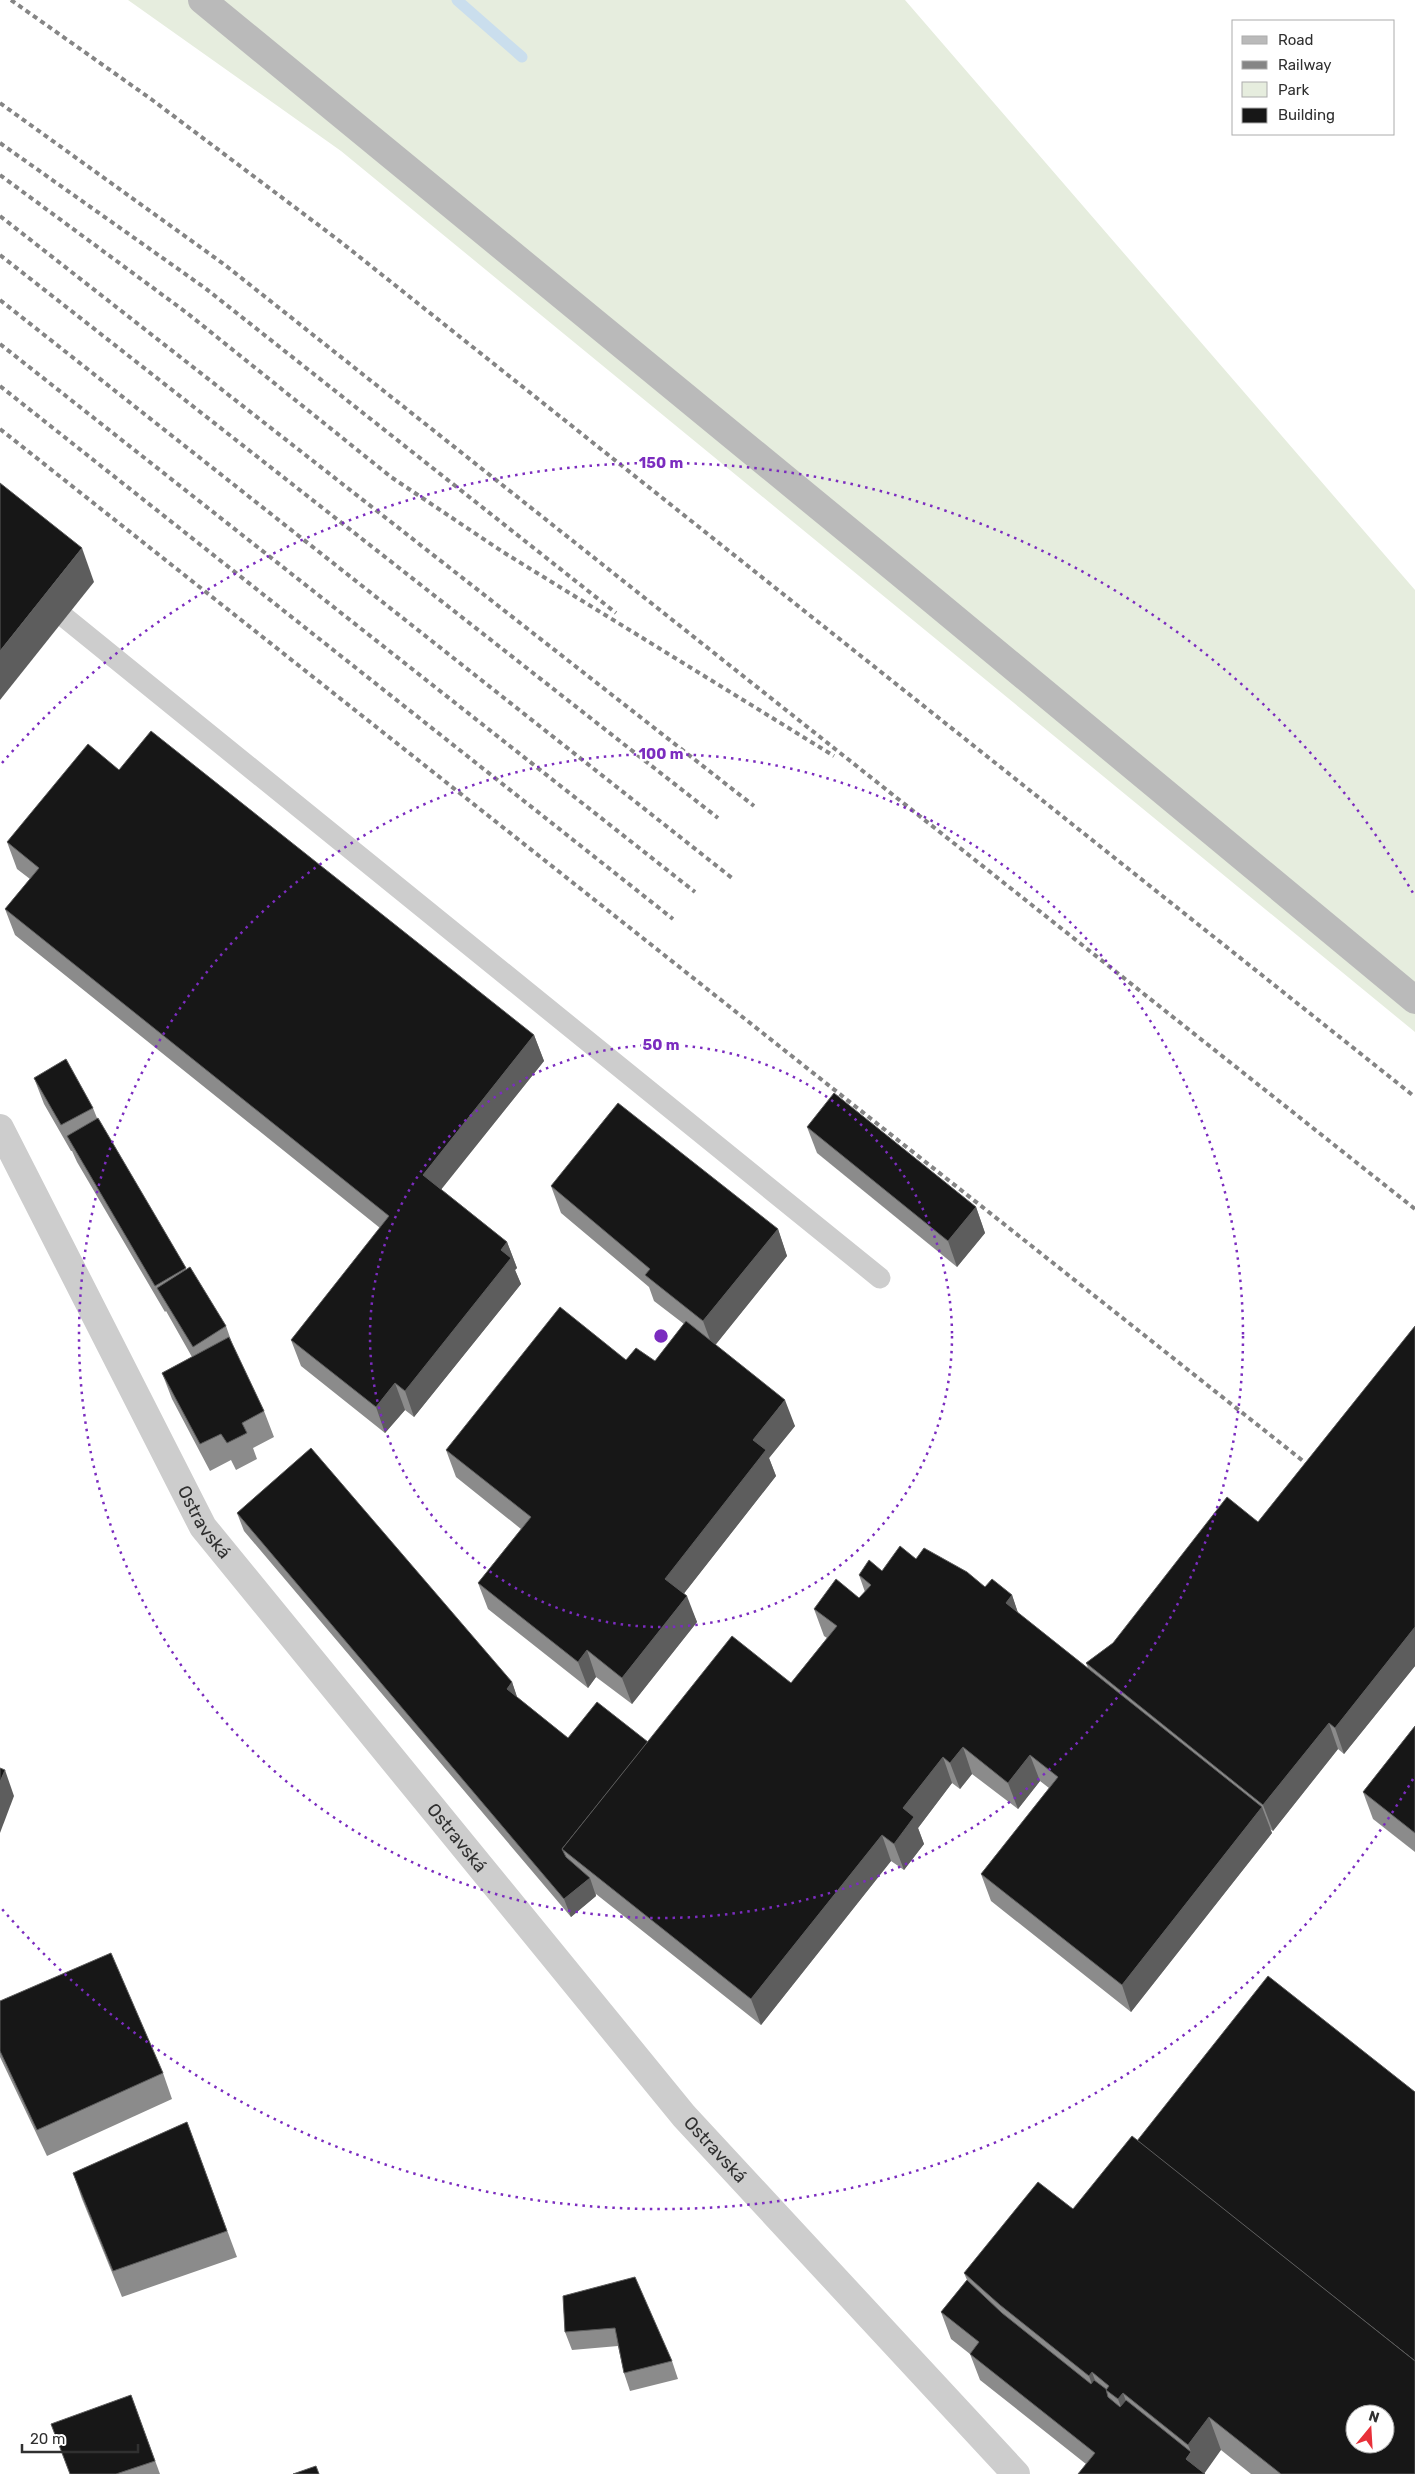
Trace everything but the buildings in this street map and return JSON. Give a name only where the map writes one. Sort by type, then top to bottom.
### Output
[{"type":"street","points":[[202,0],[907,579],[1415,1000]]},
{"type":"street","name":"Ostravská","points":[[0,1128],[203,1527],[684,2116],[1016,2474]]},
{"type":"lane","points":[[0,565],[880,1278]]},
{"type":"green space","points":[[128,0],[905,0],[1415,590],[1415,1032],[341,151]]},
{"type":"waterway","points":[[457,0],[522,57]]},
{"type":"railway","points":[[11,0],[151,99],[337,239],[1415,1097]]},
{"type":"railway","points":[[0,103],[225,265],[1415,1209]]},
{"type":"railway","points":[[0,143],[205,288],[616,613]]},
{"type":"railway","points":[[0,175],[187,313],[391,477],[503,552],[834,756]]},
{"type":"railway","points":[[0,216],[754,806]]},
{"type":"railway","points":[[0,255],[718,818]]},
{"type":"railway","points":[[0,300],[732,878]]},
{"type":"railway","points":[[0,344],[695,892]]},
{"type":"railway","points":[[0,386],[673,919]]},
{"type":"railway","points":[[0,429],[1317,1472]]}]
